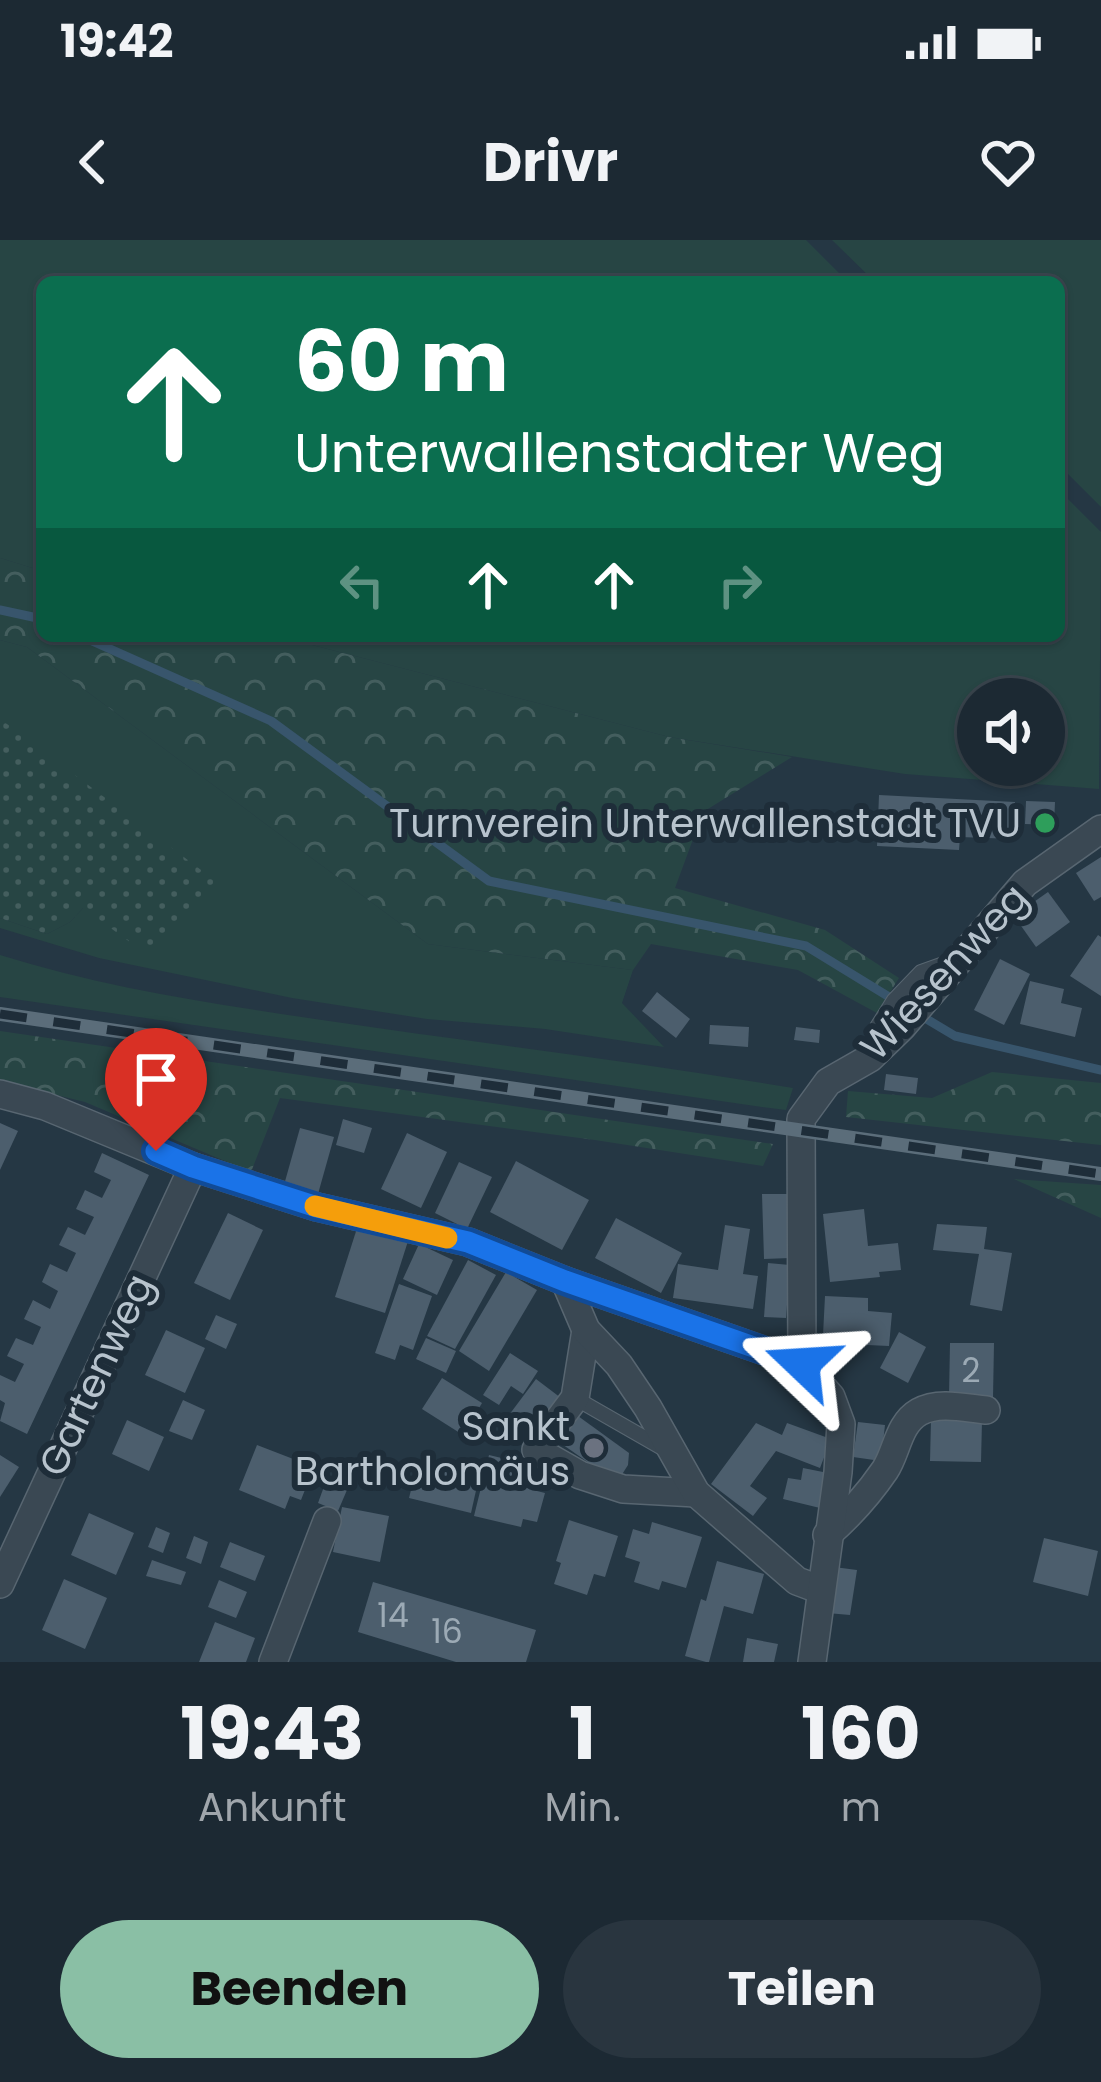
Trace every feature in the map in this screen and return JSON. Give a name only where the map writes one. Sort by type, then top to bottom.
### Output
[{"type":"street","name":"Wiesenweg","points":[[802,1364],[801,1119],[828,1082],[878,1051],[902,1027],[1025,883],[1101,829]]},
{"type":"street","points":[[0,1094],[45,1106],[193,1167],[317,1207],[468,1242],[802,1364],[831,1397],[842,1424],[812,1662]]},
{"type":"street","name":"Gartenweg","points":[[0,1584],[193,1167]]},
{"type":"street","points":[[565,1281],[586,1330],[619,1365],[696,1492],[796,1582],[821,1590]]},
{"type":"street","points":[[586,1330],[575,1398],[536,1450],[580,1475],[623,1489],[696,1492]]},
{"type":"street","points":[[827,1535],[860,1506],[890,1463],[903,1429],[919,1412],[944,1406],[986,1410]]},
{"type":"street","points":[[273,1662],[327,1521]]},
{"type":"lane","points":[[878,1051],[877,1027],[894,1000],[921,972],[959,958]]},
{"type":"lane","points":[[575,1398],[671,1452]]},
{"type":"green space","points":[[0,240],[806,240],[842,276],[36,276],[36,569],[0,558]]},
{"type":"green space","points":[[832,240],[1101,240],[1101,507],[1065,471],[1065,276],[869,276]]},
{"type":"green space","points":[[1065,496],[1101,532],[1099,789],[1060,786],[1065,786],[1065,678],[957,678],[957,778],[669,737],[300,642],[1065,642]]},
{"type":"green space","points":[[0,558],[36,569],[36,642],[300,642],[669,737],[792,757],[703,812],[675,888],[825,930],[899,978],[877,1013],[798,970],[651,944],[633,970],[428,944],[27,647],[0,640]]},
{"type":"green space","points":[[0,640],[27,647],[428,944],[633,970],[622,1003],[664,1047],[292,998],[99,958],[0,928],[0,918],[47,934],[70,922],[83,908],[0,729]]},
{"type":"green space","points":[[3,721],[217,882],[152,958],[83,908],[70,922],[47,934],[0,918]]},
{"type":"green space","points":[[0,955],[79,977],[200,1001],[793,1088],[786,1110],[0,997]]},
{"type":"green space","points":[[0,1031],[773,1144],[763,1166],[280,1098],[251,1172],[85,1102],[0,1081]]},
{"type":"green space","points":[[992,1072],[1101,1083],[1101,1145],[846,1117],[848,1091],[932,1098]]},
{"type":"green space","points":[[1014,1179],[1101,1185],[1101,1218]]},
{"type":"building","points":[[879,795],[1015,802],[1014,839],[960,837],[959,850],[877,846]]},
{"type":"building","points":[[1026,801],[1055,802],[1054,825],[1025,824]]},
{"type":"building","points":[[1101,857],[1101,897],[1094,901],[1076,873]]},
{"type":"building","points":[[1048,892],[1070,922],[1036,947],[1014,916]]},
{"type":"building","points":[[1101,937],[1101,996],[1070,976]]},
{"type":"building","points":[[1000,959],[1030,974],[1004,1025],[974,1010]]},
{"type":"building","points":[[1030,981],[1064,989],[1061,1003],[1082,1008],[1075,1037],[1020,1024]]},
{"type":"building","points":[[657,992],[690,1019],[676,1038],[642,1011]]},
{"type":"building","points":[[710,1025],[749,1027],[748,1047],[709,1044]]},
{"type":"building","points":[[796,1027],[820,1030],[819,1043],[794,1040]]},
{"type":"building","points":[[886,1074],[918,1078],[916,1094],[884,1090]]},
{"type":"building","points":[[343,1119],[372,1128],[364,1153],[336,1145]]},
{"type":"building","points":[[0,1123],[18,1131],[0,1170]]},
{"type":"building","points":[[300,1128],[334,1137],[318,1194],[284,1185]]},
{"type":"building","points":[[407,1133],[447,1152],[421,1208],[381,1189]]},
{"type":"building","points":[[102,1153],[149,1175],[27,1434],[0,1421],[5,1403],[0,1400],[0,1375],[15,1382],[24,1364],[7,1356],[16,1338],[33,1345],[41,1327],[24,1319],[33,1300],[50,1309],[58,1291],[42,1282],[50,1264],[67,1272],[76,1253],[59,1245],[68,1227],[85,1235],[94,1217],[76,1209],[85,1190],[102,1198],[111,1180],[94,1172]]},
{"type":"building","points":[[516,1161],[589,1200],[562,1250],[490,1212]]},
{"type":"building","points":[[459,1162],[492,1177],[467,1229],[435,1213]]},
{"type":"building","points":[[762,1194],[788,1194],[790,1258],[764,1259]]},
{"type":"building","points":[[864,1209],[868,1246],[898,1243],[901,1270],[830,1282],[823,1214]]},
{"type":"building","points":[[228,1213],[263,1230],[230,1300],[194,1283]]},
{"type":"building","points":[[616,1218],[682,1253],[661,1293],[595,1258]]},
{"type":"building","points":[[359,1222],[409,1238],[385,1313],[335,1297]]},
{"type":"building","points":[[937,1224],[987,1227],[984,1249],[1012,1253],[1002,1311],[970,1305],[979,1254],[933,1250]]},
{"type":"building","points":[[725,1225],[750,1229],[743,1274],[758,1276],[753,1309],[673,1298],[678,1264],[718,1270]]},
{"type":"building","points":[[419,1244],[453,1260],[437,1295],[403,1279]]},
{"type":"building","points":[[468,1260],[496,1275],[455,1349],[427,1336]]},
{"type":"building","points":[[768,1263],[790,1265],[786,1318],[764,1317]]},
{"type":"building","points":[[506,1272],[537,1290],[489,1371],[459,1351]]},
{"type":"building","points":[[399,1284],[432,1296],[413,1350],[400,1345],[395,1360],[375,1353]]},
{"type":"building","points":[[825,1296],[868,1298],[868,1311],[892,1313],[889,1346],[867,1345],[866,1337],[823,1335]]},
{"type":"building","points":[[216,1315],[237,1324],[226,1349],[205,1339]]},
{"type":"building","points":[[166,1330],[205,1348],[185,1393],[145,1375]]},
{"type":"building","points":[[899,1332],[926,1347],[908,1383],[880,1368]]},
{"type":"building","points":[[426,1338],[456,1351],[446,1373],[416,1359]]},
{"type":"building","points":[[950,1343],[994,1343],[993,1398],[949,1397]]},
{"type":"building","points":[[510,1353],[538,1371],[523,1394],[511,1386],[499,1405],[483,1395]]},
{"type":"building","points":[[442,1378],[482,1403],[463,1435],[422,1409]]},
{"type":"building","points":[[536,1379],[561,1398],[533,1434],[509,1415]]},
{"type":"building","points":[[183,1400],[205,1410],[192,1440],[169,1431]]},
{"type":"building","name":"Sankt Bartholomäus","points":[[578,1416],[629,1453],[621,1476],[609,1477],[559,1442]]},
{"type":"building","points":[[127,1420],[164,1437],[149,1471],[112,1454]]},
{"type":"building","points":[[931,1420],[982,1421],[981,1462],[930,1461]]},
{"type":"building","points":[[858,1422],[885,1425],[881,1461],[853,1457]]},
{"type":"building","points":[[756,1423],[782,1435],[787,1423],[831,1439],[820,1468],[776,1451],[750,1486],[767,1498],[753,1516],[711,1484]]},
{"type":"building","points":[[257,1445],[314,1467],[301,1500],[290,1496],[285,1509],[239,1490]]},
{"type":"building","points":[[0,1455],[19,1467],[0,1497]]},
{"type":"building","points":[[489,1455],[527,1464],[524,1473],[537,1476],[533,1490],[545,1493],[537,1522],[523,1519],[521,1527],[474,1516]]},
{"type":"building","points":[[418,1462],[479,1477],[471,1513],[409,1498]]},
{"type":"building","points":[[803,1468],[828,1473],[820,1508],[783,1499],[788,1478],[801,1480]]},
{"type":"building","points":[[326,1481],[347,1490],[338,1511],[318,1503]]},
{"type":"building","points":[[342,1507],[389,1516],[380,1562],[333,1552]]},
{"type":"building","points":[[89,1513],[134,1533],[116,1575],[71,1555]]},
{"type":"building","points":[[569,1520],[618,1536],[605,1577],[594,1574],[587,1595],[554,1584]]},
{"type":"building","points":[[652,1522],[702,1537],[686,1588],[662,1581],[659,1590],[634,1582],[640,1562],[625,1557],[633,1529],[649,1534]]},
{"type":"building","points":[[156,1527],[170,1533],[163,1553],[148,1547]]},
{"type":"building","points":[[194,1536],[208,1542],[201,1564],[186,1558]]},
{"type":"building","points":[[1044,1538],[1098,1551],[1088,1596],[1033,1582]]},
{"type":"building","points":[[230,1542],[265,1556],[255,1581],[220,1567]]},
{"type":"building","points":[[152,1560],[186,1572],[181,1585],[146,1576]]},
{"type":"building","points":[[717,1561],[764,1574],[753,1614],[724,1606],[706,1662],[685,1656]]},
{"type":"building","points":[[834,1567],[857,1570],[850,1615],[827,1613]]},
{"type":"building","points":[[64,1579],[107,1598],[85,1649],[42,1630]]},
{"type":"building","points":[[219,1580],[247,1592],[236,1618],[208,1607]]},
{"type":"building","points":[[373,1582],[536,1630],[526,1662],[456,1662],[358,1632]]},
{"type":"building","points":[[215,1622],[255,1638],[246,1662],[199,1662]]},
{"type":"building","points":[[747,1638],[778,1644],[774,1662],[743,1662]]},
{"type":"waterway","points":[[0,610],[36,618]]},
{"type":"waterway","points":[[94,642],[271,721],[489,881],[806,946],[899,1003]]},
{"type":"waterway","points":[[918,1014],[955,1036],[1101,1070]]},
{"type":"railway","points":[[0,1014],[1101,1174]]},
{"type":"slow traffic","points":[[315,1206],[447,1238]]},
{"type":"place","name":"Turnverein Unterwallenstadt TVU","points":[[1045,823]]},
{"type":"place","name":"Sankt Bartholomäus","points":[[594,1448]]},
{"type":"route","points":[[156,1151],[317,1207],[468,1242],[802,1364]]}]
